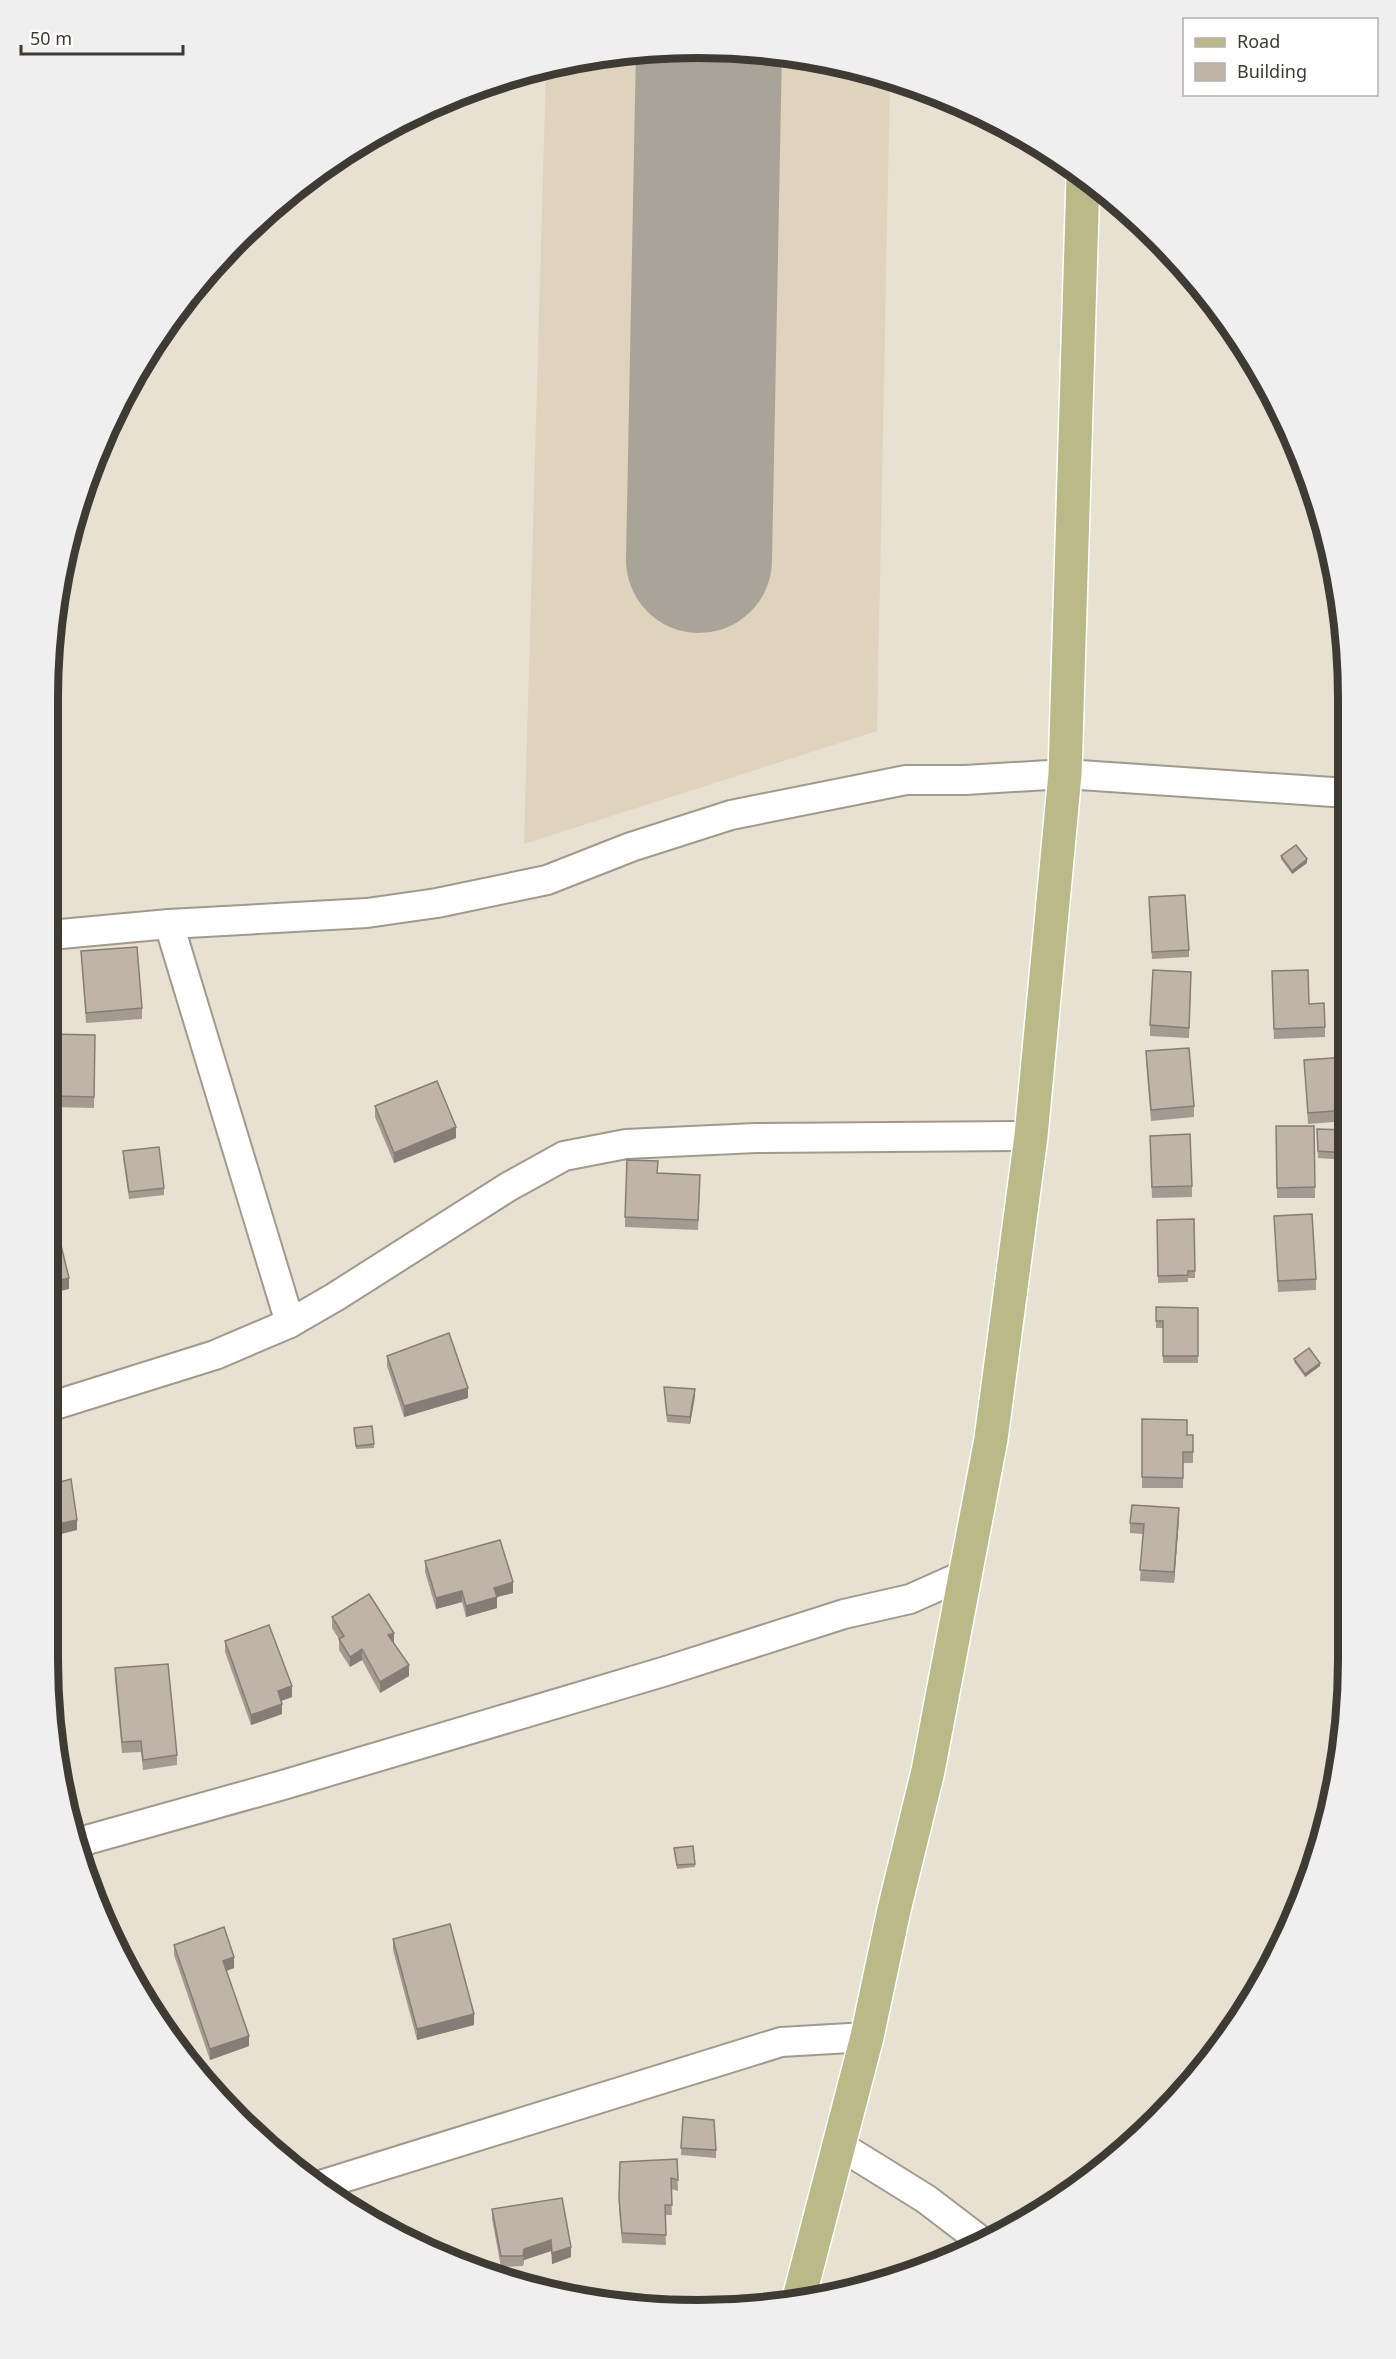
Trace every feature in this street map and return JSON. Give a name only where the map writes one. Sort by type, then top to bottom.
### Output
[{"type":"main road","points":[[801,2292],[867,2037],[894,1911],[928,1771],[991,1439],[1031,1136],[1065,774],[1083,188]]},
{"type":"street","points":[[59,934],[169,924],[367,913],[437,903],[547,880],[631,847],[731,815],[906,780],[965,780],[1065,774],[1337,792]]},
{"type":"street","points":[[169,924],[290,1323]]},
{"type":"street","points":[[59,1404],[215,1355],[290,1323],[508,1187],[564,1156],[626,1144],[756,1138],[1031,1136]]},
{"type":"street","points":[[84,1841],[655,1674],[844,1614],[910,1599],[966,1574]]},
{"type":"street","points":[[329,2182],[781,2042],[867,2037]]},
{"type":"street","points":[[839,2145],[926,2199],[976,2237]]},
{"type":"shaded area","points":[[698,58],[781,64],[823,71],[890,88],[877,731],[524,844],[546,77],[615,64]]},
{"type":"building","points":[[1296,845],[1307,859],[1292,871],[1281,856]]},
{"type":"building","points":[[1185,895],[1189,950],[1152,952],[1149,897]]},
{"type":"building","points":[[137,947],[142,1008],[86,1013],[81,951]]},
{"type":"building","points":[[1153,970],[1191,972],[1189,1028],[1150,1025]]},
{"type":"building","points":[[1308,970],[1309,1004],[1324,1003],[1325,1027],[1274,1029],[1272,971]]},
{"type":"building","points":[[59,1034],[95,1035],[94,1097],[59,1096]]},
{"type":"building","points":[[1189,1048],[1194,1106],[1151,1110],[1146,1051]]},
{"type":"building","points":[[1337,1058],[1337,1111],[1308,1113],[1304,1060]]},
{"type":"building","points":[[437,1081],[456,1127],[394,1153],[375,1106]]},
{"type":"building","points":[[1276,1126],[1314,1126],[1315,1187],[1277,1188]]},
{"type":"building","points":[[1317,1129],[1337,1130],[1337,1152],[1318,1151]]},
{"type":"building","points":[[1190,1134],[1192,1186],[1152,1187],[1150,1136]]},
{"type":"building","points":[[159,1147],[164,1188],[129,1192],[123,1151]]},
{"type":"building","points":[[627,1160],[658,1161],[657,1173],[700,1175],[698,1220],[625,1217]]},
{"type":"building","points":[[1312,1214],[1316,1279],[1278,1281],[1274,1216]]},
{"type":"building","points":[[1194,1219],[1195,1271],[1188,1271],[1188,1275],[1158,1276],[1157,1220]]},
{"type":"building","points":[[59,1237],[69,1278],[59,1280]]},
{"type":"building","points":[[1156,1307],[1198,1308],[1198,1356],[1163,1356],[1163,1321],[1156,1321]]},
{"type":"building","points":[[449,1333],[468,1388],[404,1406],[387,1356]]},
{"type":"building","points":[[1309,1348],[1320,1363],[1305,1374],[1294,1359]]},
{"type":"building","points":[[664,1387],[695,1389],[690,1417],[667,1415]]},
{"type":"building","points":[[1142,1419],[1187,1420],[1187,1435],[1193,1435],[1193,1452],[1183,1452],[1183,1478],[1142,1477]]},
{"type":"building","points":[[372,1426],[374,1444],[356,1446],[354,1428]]},
{"type":"building","points":[[71,1479],[77,1520],[59,1524],[59,1482]]},
{"type":"building","points":[[1132,1505],[1179,1508],[1174,1572],[1140,1570],[1144,1524],[1130,1523]]},
{"type":"building","points":[[500,1540],[513,1582],[494,1588],[497,1597],[466,1606],[462,1591],[436,1598],[425,1561]]},
{"type":"building","points":[[369,1594],[394,1633],[388,1635],[409,1665],[380,1682],[362,1649],[350,1657],[339,1639],[344,1636],[332,1617]]},
{"type":"building","points":[[269,1625],[292,1686],[278,1691],[282,1704],[251,1715],[225,1641]]},
{"type":"building","points":[[168,1664],[177,1755],[143,1760],[141,1741],[122,1742],[115,1668]]},
{"type":"building","points":[[693,1846],[695,1864],[677,1865],[674,1848]]},
{"type":"building","points":[[450,1924],[474,2014],[417,2029],[393,1939]]},
{"type":"building","points":[[224,1927],[234,1957],[223,1961],[249,2036],[210,2049],[174,1945]]},
{"type":"building","points":[[683,2117],[714,2120],[716,2150],[681,2148]]},
{"type":"building","points":[[677,2159],[678,2180],[671,2178],[672,2205],[665,2205],[666,2235],[622,2233],[619,2198],[620,2162]]},
{"type":"building","points":[[562,2198],[571,2247],[552,2253],[551,2240],[524,2249],[523,2256],[501,2256],[492,2209]]},
{"type":"runway","points":[[699,560],[709,59]]}]
